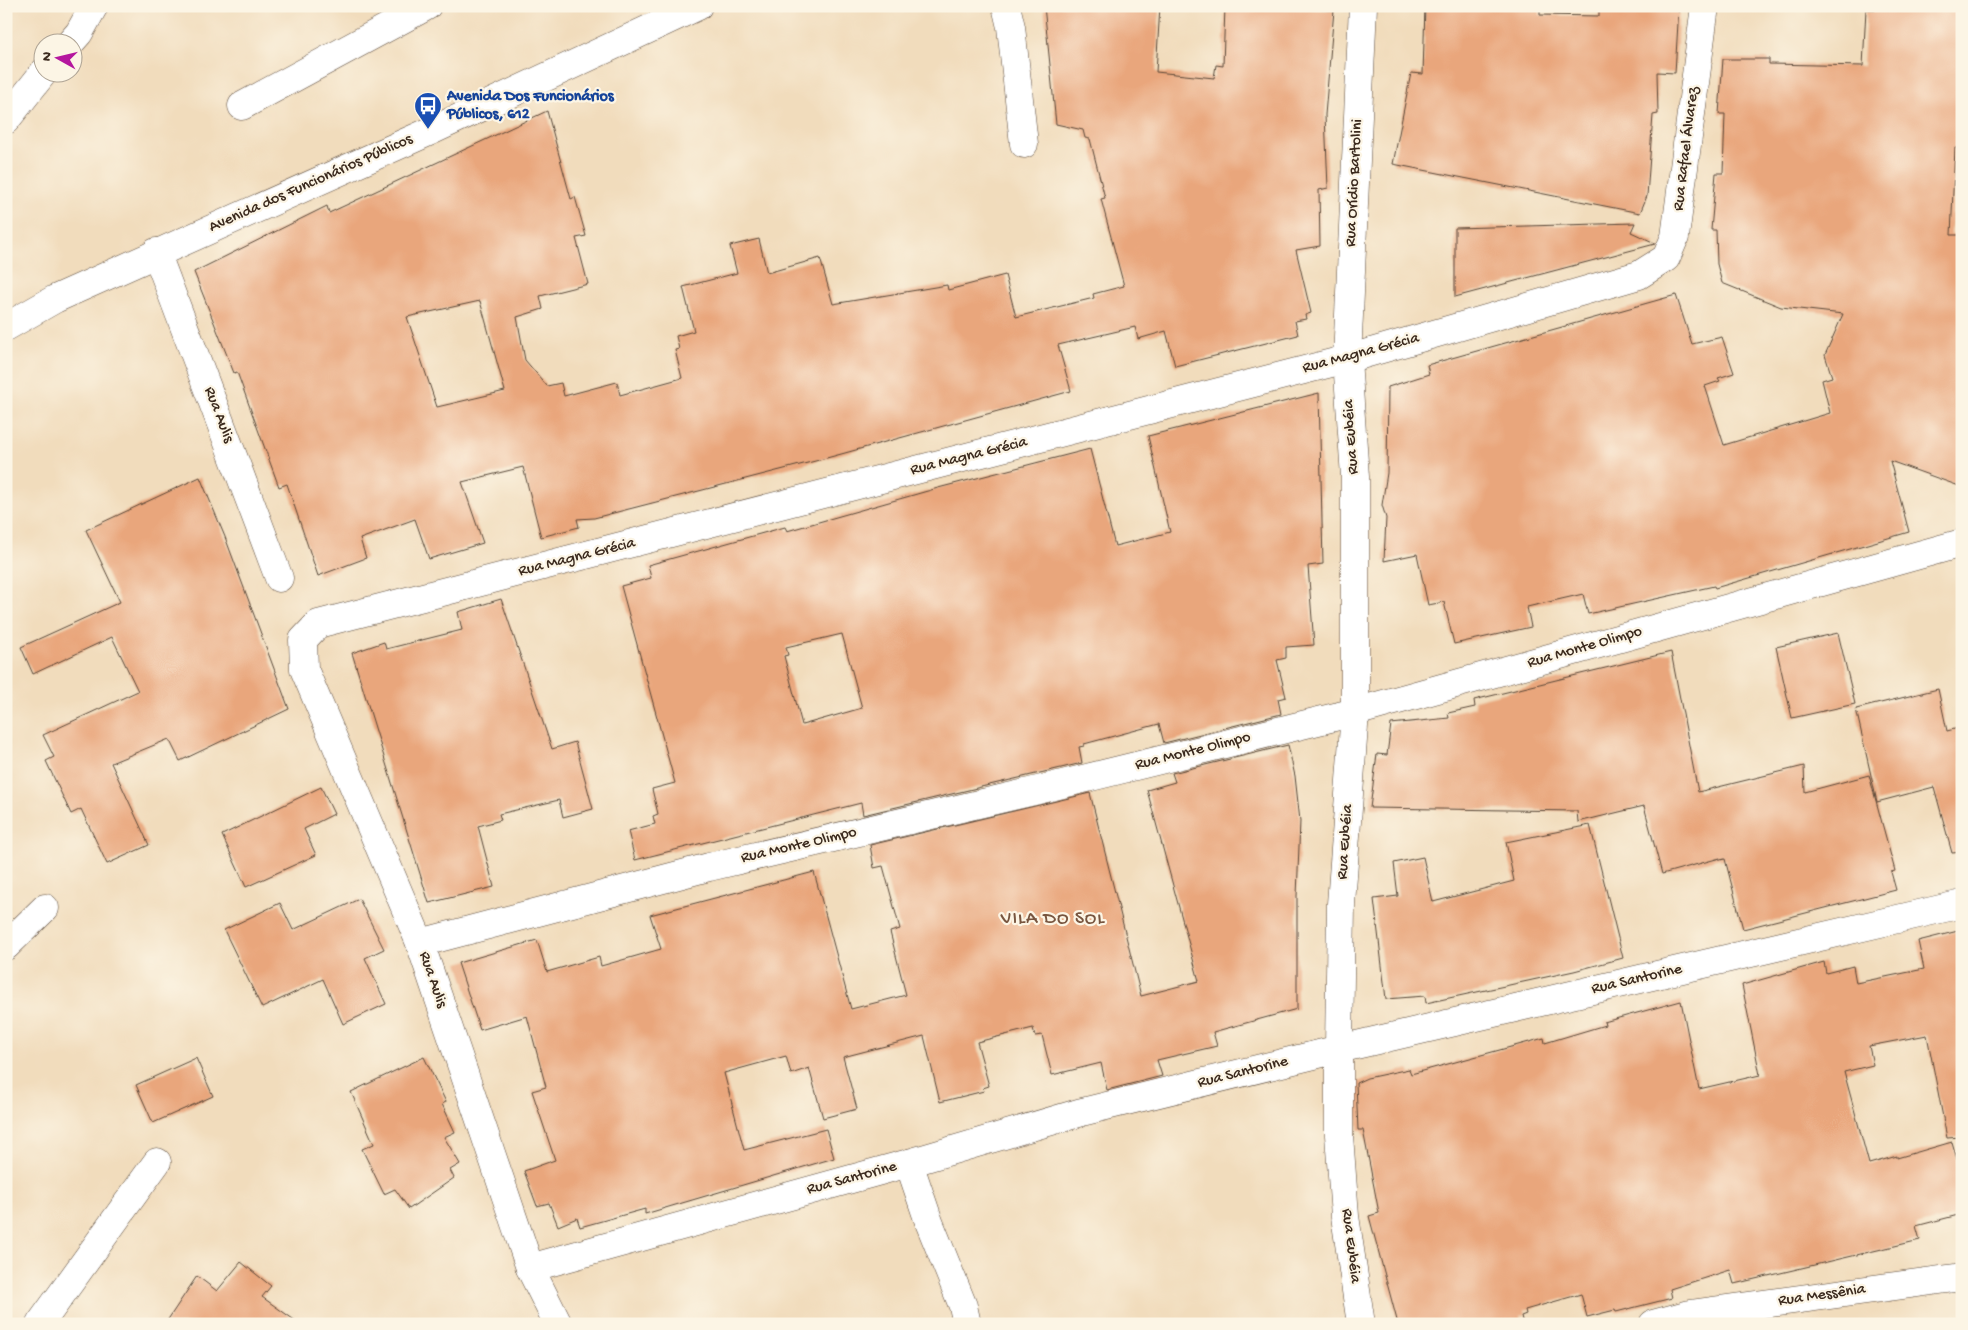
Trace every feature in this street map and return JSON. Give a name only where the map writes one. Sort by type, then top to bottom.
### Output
[{"type":"street","points":[[80,32],[94,6]]},
{"type":"street","points":[[242,106],[427,6]]},
{"type":"street","name":"Avenida dos Funcionários Públicos","points":[[6,327],[55,298],[433,130],[698,6]]},
{"type":"street","points":[[1006,6],[1011,27],[1024,144]]},
{"type":"street","name":"Rua Orídio Bartolini","points":[[1347,359],[1363,6]]},
{"type":"street","name":"Rua Rafael Álvarez","points":[[1639,275],[1666,258],[1675,237],[1705,6]]},
{"type":"street","points":[[6,120],[36,82]]},
{"type":"street","name":"Rua Aulis","points":[[156,252],[279,578]]},
{"type":"street","name":"Rua Magna Grécia","points":[[303,640],[318,624],[1347,359],[1639,275]]},
{"type":"street","name":"Rua Eubéia","points":[[1347,359],[1355,477],[1355,712],[1341,904],[1339,1135],[1345,1216],[1361,1324]]},
{"type":"street","name":"Rua Monte Olimpo","points":[[420,943],[709,867],[1034,791],[1355,712],[1962,543]]},
{"type":"street","name":"Rua Aulis","points":[[303,640],[304,669],[420,943],[530,1268],[558,1324]]},
{"type":"street","name":"Rua Santorine","points":[[530,1268],[909,1164],[1082,1112],[1339,1049],[1962,904]]},
{"type":"street","points":[[6,946],[45,908]]},
{"type":"street","points":[[40,1324],[157,1162]]},
{"type":"street","points":[[909,1164],[929,1222],[963,1306],[967,1324]]},
{"type":"street","name":"Rua Messênia","points":[[1653,1324],[1962,1277]]},
{"type":"building","points":[[1044,6],[1160,6],[1156,72],[1214,78],[1216,65],[1223,66],[1225,6],[1334,10],[1325,115],[1328,188],[1319,190],[1320,246],[1296,250],[1311,313],[1305,315],[1306,319],[1295,321],[1298,335],[1175,366],[1166,331],[1138,339],[1135,327],[1058,345],[1071,391],[823,459],[594,518],[577,519],[579,527],[541,537],[523,467],[462,482],[483,543],[429,559],[415,519],[360,539],[366,558],[318,576],[287,484],[279,487],[237,372],[234,373],[194,272],[327,206],[329,213],[547,111],[571,199],[575,197],[586,236],[576,238],[588,284],[540,296],[543,309],[517,317],[525,360],[547,386],[561,383],[564,396],[617,382],[620,395],[682,378],[675,350],[679,349],[676,336],[694,331],[683,287],[737,273],[730,246],[759,239],[767,273],[820,258],[833,304],[947,285],[948,290],[1005,275],[1016,317],[1094,298],[1093,294],[1124,286],[1101,199],[1105,198],[1090,139],[1085,138],[1083,130],[1056,124]],"holes":[[[480,301],[505,391],[437,407],[407,317]]]},
{"type":"building","points":[[1425,6],[1540,6],[1540,15],[1599,16],[1599,6],[1679,6],[1675,73],[1657,72],[1658,114],[1653,115],[1647,196],[1640,213],[1393,164],[1411,73],[1423,74]]},
{"type":"building","points":[[1866,9],[1962,10],[1962,119],[1960,148],[1955,148],[1951,235],[1962,235],[1962,487],[1890,461],[1909,532],[1715,588],[1714,586],[1588,614],[1583,594],[1527,607],[1531,627],[1454,644],[1444,602],[1428,605],[1417,554],[1384,561],[1386,518],[1382,505],[1387,473],[1388,387],[1429,374],[1427,365],[1676,295],[1692,344],[1722,337],[1734,373],[1718,378],[1720,381],[1705,386],[1724,445],[1830,413],[1822,380],[1832,377],[1825,355],[1843,314],[1781,307],[1722,283],[1717,264],[1716,230],[1711,230],[1716,173],[1723,173],[1725,114],[1719,114],[1723,59],[1769,59],[1769,64],[1863,66]]},
{"type":"building","points":[[1635,223],[1631,232],[1655,244],[1455,297],[1455,228]]},
{"type":"building","points":[[1319,393],[1323,564],[1308,566],[1314,645],[1286,647],[1286,658],[1277,660],[1286,697],[1278,699],[1281,714],[1164,743],[1159,724],[1084,744],[1084,746],[1079,747],[1082,763],[863,815],[861,803],[635,860],[628,831],[655,824],[653,816],[658,814],[652,789],[675,783],[621,586],[651,578],[648,565],[785,527],[787,531],[938,488],[1090,449],[1115,546],[1170,532],[1148,436]],"holes":[[[842,634],[862,708],[802,725],[784,656],[788,655],[786,647]]]},
{"type":"building","points":[[200,477],[225,537],[289,709],[180,761],[169,739],[111,763],[149,845],[107,864],[81,809],[71,814],[46,761],[54,757],[43,735],[138,691],[112,637],[33,674],[21,647],[120,602],[86,530]]},
{"type":"building","points":[[501,599],[552,749],[575,742],[593,809],[563,817],[559,800],[499,814],[501,820],[478,826],[494,887],[429,903],[352,653],[384,642],[386,649],[462,630],[458,612]]},
{"type":"building","points":[[1838,633],[1855,704],[1792,718],[1776,647]]},
{"type":"building","points":[[1671,652],[1698,792],[1804,766],[1805,792],[1869,775],[1895,871],[1891,872],[1896,890],[1743,929],[1725,859],[1720,860],[1720,858],[1662,874],[1644,806],[1578,822],[1577,811],[1370,808],[1377,754],[1387,755],[1391,724],[1449,718],[1448,713],[1475,707],[1474,700]]},
{"type":"building","points":[[1938,689],[1947,731],[1962,727],[1962,852],[1952,853],[1934,787],[1877,802],[1856,709]]},
{"type":"building","points":[[1288,745],[1295,776],[1300,821],[1297,896],[1297,1009],[1213,1032],[1217,1046],[1157,1060],[1162,1076],[1107,1090],[1101,1063],[1052,1075],[1042,1035],[1035,1036],[1033,1028],[977,1042],[989,1086],[983,1088],[984,1091],[940,1102],[924,1036],[843,1057],[857,1109],[823,1118],[809,1068],[791,1074],[786,1056],[724,1073],[744,1150],[826,1129],[834,1158],[645,1214],[645,1209],[580,1227],[577,1218],[558,1226],[549,1203],[537,1206],[524,1171],[555,1160],[532,1091],[546,1087],[527,1016],[480,1030],[458,963],[537,940],[547,972],[599,957],[601,966],[661,949],[650,915],[814,872],[851,1009],[906,995],[890,932],[900,929],[883,866],[874,868],[870,845],[1090,793],[1141,996],[1199,981],[1147,790],[1175,782],[1172,773]]},
{"type":"building","points":[[321,787],[334,814],[304,829],[316,855],[246,887],[222,835]]},
{"type":"building","points":[[1590,825],[1623,958],[1574,971],[1426,1003],[1425,996],[1386,999],[1374,899],[1398,896],[1394,863],[1423,857],[1433,902],[1514,881],[1506,842]]},
{"type":"building","points":[[359,899],[384,949],[365,958],[386,1004],[343,1024],[323,979],[262,1008],[224,930],[280,903],[293,930]]},
{"type":"building","points":[[1962,930],[1962,1137],[1947,1138],[1927,1035],[1869,1046],[1873,1065],[1844,1072],[1869,1164],[1952,1142],[1962,1176],[1962,1214],[1916,1226],[1920,1240],[1734,1284],[1730,1270],[1670,1289],[1672,1298],[1616,1312],[1615,1310],[1587,1317],[1581,1294],[1525,1310],[1526,1314],[1521,1316],[1523,1324],[1398,1324],[1369,1216],[1379,1213],[1363,1130],[1358,1130],[1356,1083],[1367,1078],[1409,1069],[1411,1074],[1544,1038],[1545,1043],[1605,1025],[1604,1022],[1681,1001],[1699,1089],[1760,1075],[1742,985],[1824,962],[1826,973],[1853,966],[1856,983],[1924,969],[1918,941]]},
{"type":"building","points":[[424,1057],[446,1102],[442,1104],[455,1132],[444,1137],[460,1164],[450,1170],[454,1178],[409,1209],[395,1189],[384,1194],[362,1149],[374,1144],[351,1092]]},
{"type":"building","points":[[196,1058],[213,1096],[153,1123],[136,1085]]},
{"type":"building","points":[[241,1262],[271,1286],[262,1297],[300,1324],[165,1324],[197,1276],[217,1291]]},
{"type":"place","name":"Avenida Dos Funcionários Públicos, 612","points":[[428,130]]},
{"type":"district","name":"VILA DO SOL","points":[[1053,919]]}]
